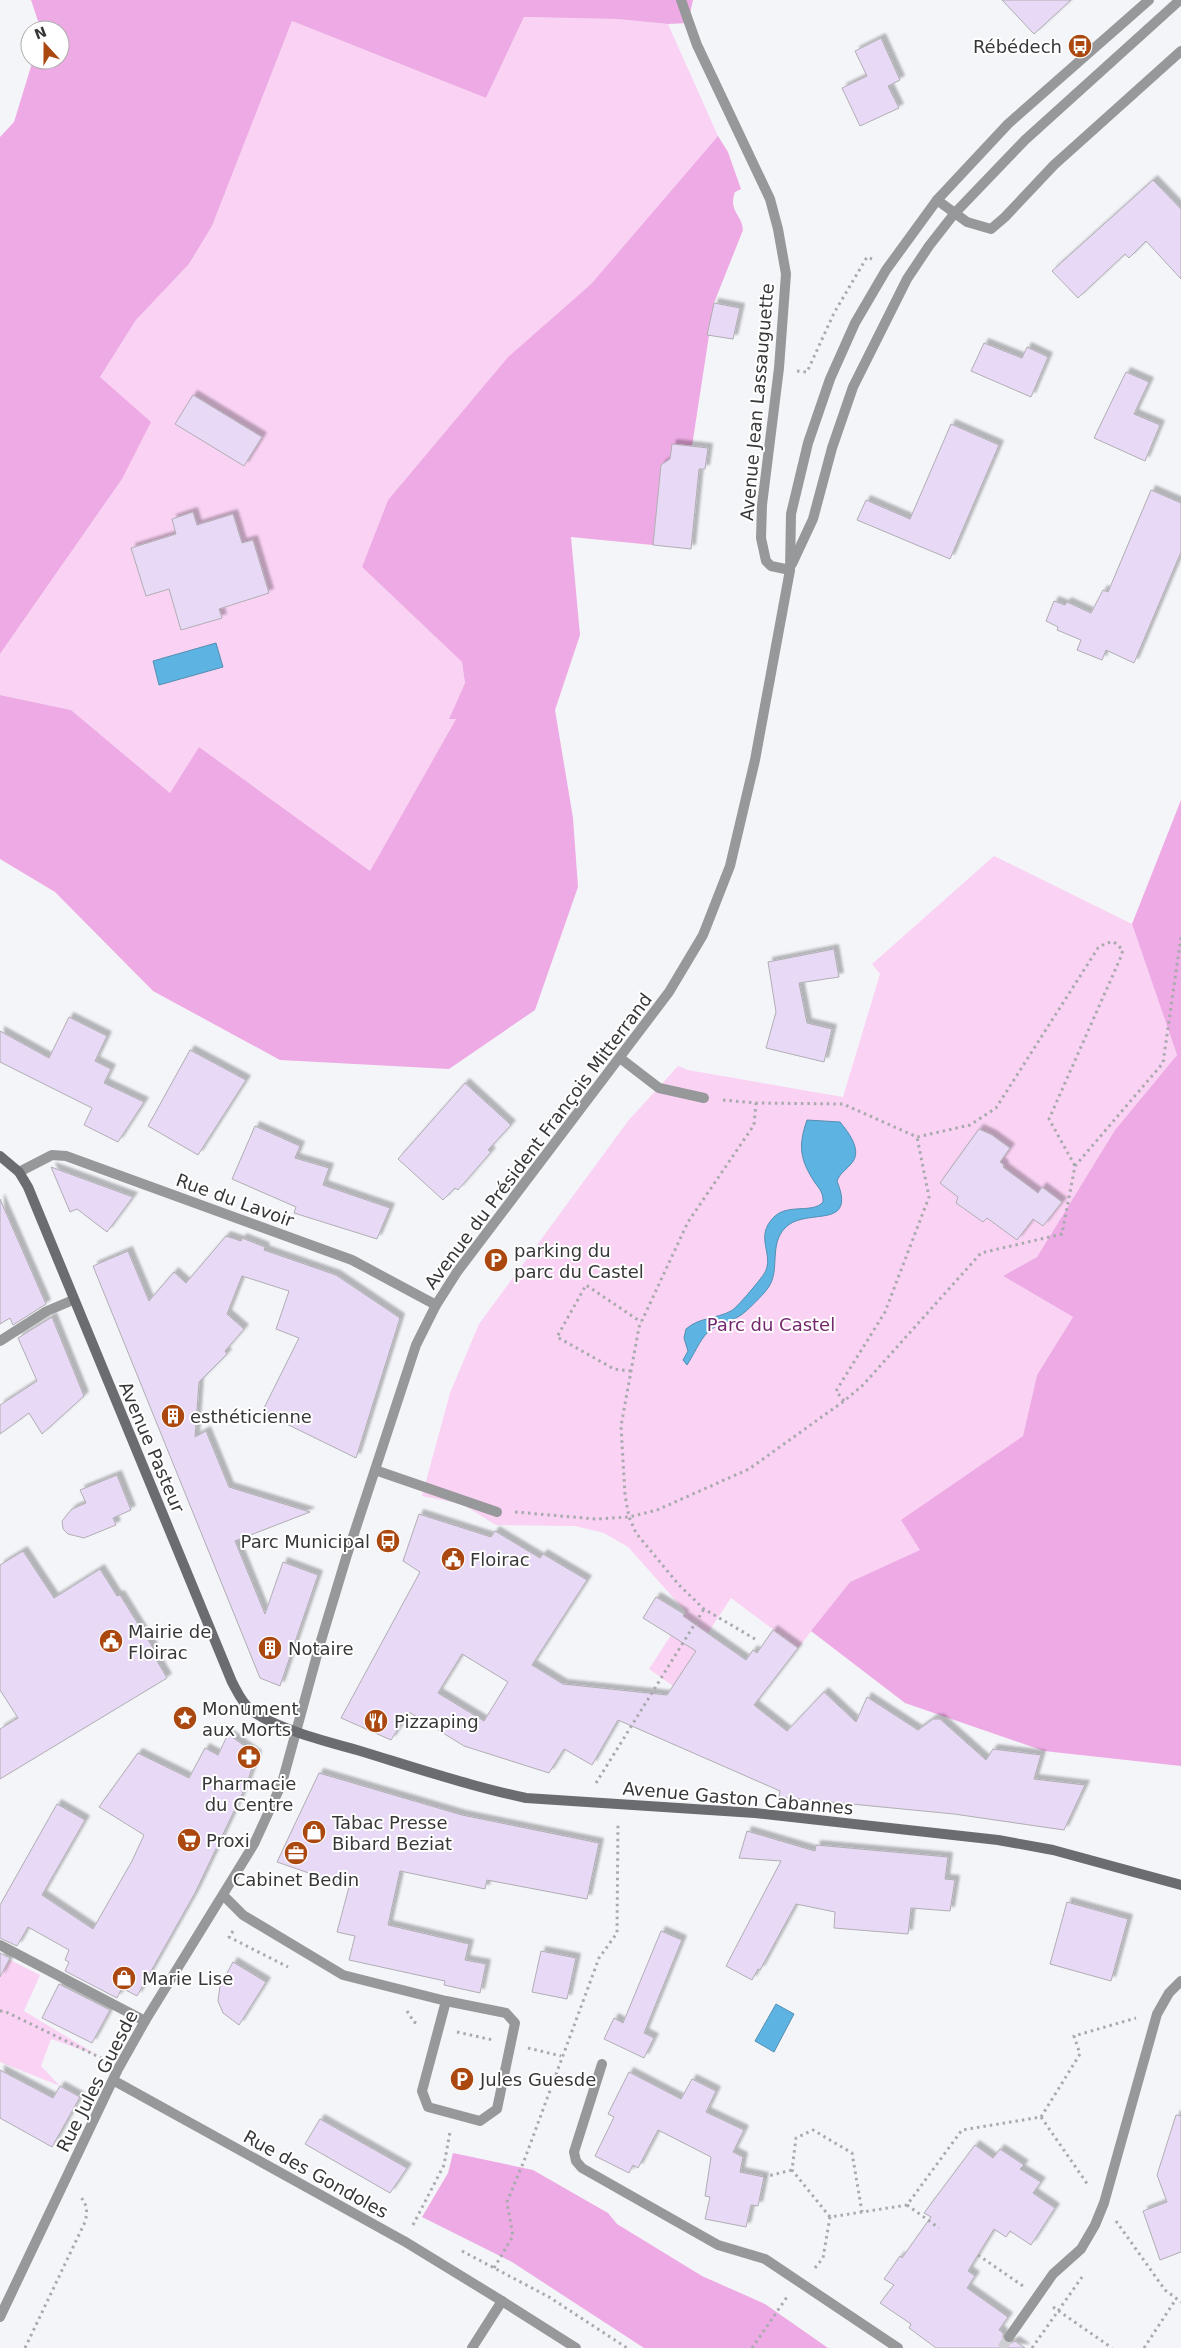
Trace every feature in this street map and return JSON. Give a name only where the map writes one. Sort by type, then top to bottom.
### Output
[{"type":"main road","name":"Avenue Pasteur","points":[[0,1156],[19,1172],[28,1188],[232,1682],[249,1709],[296,1731]]},
{"type":"main road","name":"Avenue Gaston Cabannes","points":[[296,1731],[490,1790],[526,1798],[755,1813],[998,1840],[1053,1850],[1181,1885]]},
{"type":"street","name":"Avenue Jean Lassauguette","points":[[681,0],[698,45],[770,199],[778,229],[786,274],[779,368],[762,506],[761,538],[766,561],[771,566],[790,570]]},
{"type":"street","name":"Avenue du Président François Mitterrand","points":[[296,1731],[337,1586],[416,1345],[436,1305],[457,1272],[669,992],[703,936],[730,866],[755,760],[790,570],[791,514],[808,443],[830,379],[855,323],[886,270],[937,200],[1008,124],[1149,0]]},
{"type":"street","name":"Avenue du Président François Mitterrand","points":[[790,570],[813,519],[832,448],[853,387],[907,279],[954,214],[1025,140],[1180,0]]},
{"type":"street","points":[[937,200],[967,222],[991,229],[1005,218],[1054,165],[1181,51]]},
{"type":"street","points":[[620,1058],[660,1088],[704,1098]]},
{"type":"street","name":"Rue du Lavoir","points":[[19,1172],[52,1155],[66,1156],[352,1260],[436,1305]]},
{"type":"street","points":[[0,1341],[47,1311],[73,1300]]},
{"type":"street","points":[[375,1470],[497,1512]]},
{"type":"street","name":"Rue Jules Guesde","points":[[0,2317],[112,2080],[145,2021],[224,1896],[254,1844],[282,1783],[296,1731]]},
{"type":"street","points":[[224,1896],[243,1915],[343,1975],[446,2001],[506,2013],[515,2023],[497,2109],[480,2121],[428,2108],[422,2091],[446,2001]]},
{"type":"street","points":[[0,1945],[145,2021]]},
{"type":"street","points":[[1009,2337],[1052,2274],[1080,2249],[1095,2225],[1104,2203],[1157,2014],[1169,1993],[1180,1982]]},
{"type":"street","points":[[602,2064],[574,2152],[576,2161],[582,2168],[718,2245],[765,2259],[898,2348]]},
{"type":"street","name":"Rue des Gondoles","points":[[112,2080],[404,2241],[576,2348]]},
{"type":"street","points":[[472,2348],[502,2301]]},
{"type":"path","points":[[779,368],[807,372],[834,313],[867,257]]},
{"type":"path","points":[[497,1512],[596,1519],[629,1517],[657,1510],[749,1469],[844,1401],[863,1385],[981,1253],[1062,1234],[1075,1166],[1163,1064],[1181,937]]},
{"type":"path","points":[[704,1098],[756,1103],[843,1104],[917,1137],[970,1125],[996,1108],[1098,948],[1106,943],[1114,942],[1123,950],[1120,959],[1049,1118],[1075,1166]]},
{"type":"path","points":[[755,1639],[704,1609],[679,1585],[636,1533],[629,1517],[625,1495],[621,1426],[641,1322],[688,1222],[754,1125],[756,1103]]},
{"type":"path","points":[[844,1401],[836,1392],[885,1312],[929,1198],[917,1137]]},
{"type":"path","points":[[631,1371],[614,1369],[557,1337],[586,1286],[641,1322]]},
{"type":"path","points":[[592,1803],[592,1788],[704,1609]]},
{"type":"path","points":[[482,2288],[513,2236],[507,2202],[599,1958],[616,1933],[618,1805]]},
{"type":"path","points":[[0,2011],[4,2011],[97,2055]]},
{"type":"path","points":[[907,2205],[962,2130],[1041,2117],[1080,2054],[1074,2036],[1116,2024]]},
{"type":"path","points":[[404,2241],[444,2165],[454,2114]]},
{"type":"path","points":[[1041,2117],[1097,2198],[1104,2203],[1165,2290],[1181,2302]]},
{"type":"path","points":[[752,2348],[801,2282],[823,2258],[830,2217],[792,2170],[796,2138],[813,2130],[852,2153],[862,2212]]},
{"type":"path","points":[[764,2177],[792,2170]]},
{"type":"path","points":[[25,2348],[85,2222],[88,2211],[85,2202],[73,2188]]},
{"type":"path","points":[[830,2217],[907,2205],[939,2228]]},
{"type":"path","points":[[1112,2231],[1118,2223]]},
{"type":"path","points":[[978,2255],[1112,2348]]},
{"type":"path","points":[[1032,2348],[1086,2270]]},
{"type":"path","points":[[1144,2348],[1176,2299]]},
{"type":"green space","points":[[524,17],[617,19],[668,24],[718,136],[591,284],[508,357],[388,500],[362,567],[462,662],[465,683],[449,719],[456,719],[370,871],[199,747],[170,793],[71,710],[0,695],[0,654],[122,479],[100,377],[136,320],[189,264],[212,226],[292,21],[486,98]]},
{"type":"green space","name":"Parc du Castel","points":[[994,856],[1132,924],[1177,1055],[1115,1130],[1037,1257],[1003,1276],[1073,1317],[1037,1375],[1023,1436],[902,1520],[921,1550],[850,1582],[798,1648],[731,1598],[673,1686],[649,1669],[686,1612],[628,1547],[604,1533],[575,1526],[496,1525],[462,1504],[422,1496],[450,1393],[479,1324],[628,1121],[678,1066],[688,1070],[843,1097],[880,974],[872,964]]},
{"type":"green space","points":[[0,1955],[40,1975],[24,2011],[97,2055],[51,2039],[41,2066],[60,2086],[0,2062]]},
{"type":"shaded area","points":[[31,0],[693,0],[688,23],[668,24],[617,19],[524,17],[486,98],[292,21],[212,226],[189,264],[136,320],[100,377],[151,422],[122,479],[0,654],[0,137],[14,122],[30,70],[70,70],[70,20],[38,20]]},
{"type":"shaded area","points":[[718,136],[728,152],[741,189],[735,192],[733,204],[743,230],[714,303],[692,446],[674,444],[670,459],[661,466],[653,545],[571,537],[580,635],[555,710],[573,818],[578,887],[535,1010],[449,1069],[280,1060],[153,991],[55,892],[0,859],[0,695],[71,710],[170,793],[199,747],[370,871],[456,719],[449,719],[465,683],[462,662],[362,567],[388,500],[508,357],[591,284]]},
{"type":"shaded area","points":[[1181,800],[1181,1766],[1044,1751],[905,1703],[811,1631],[850,1582],[920,1550],[901,1520],[1023,1436],[1037,1375],[1073,1317],[1003,1276],[1037,1257],[1115,1130],[1177,1055],[1132,924]]},
{"type":"shaded area","points":[[453,2153],[533,2170],[608,2213],[617,2224],[702,2276],[765,2304],[828,2348],[644,2348],[512,2262],[422,2217],[448,2173]]},
{"type":"water","points":[[216,643],[223,667],[159,685],[153,661]]},
{"type":"water","points":[[807,1120],[840,1122],[854,1143],[856,1154],[854,1160],[837,1181],[841,1197],[840,1206],[835,1212],[795,1221],[786,1227],[777,1241],[774,1273],[768,1288],[743,1313],[710,1330],[687,1365],[683,1360],[688,1351],[684,1338],[686,1329],[697,1322],[720,1316],[734,1309],[764,1274],[768,1260],[765,1232],[774,1217],[786,1210],[819,1206],[823,1202],[821,1192],[808,1170],[803,1156],[802,1143]]},
{"type":"water","points":[[776,2004],[794,2014],[774,2052],[755,2041]]},
{"type":"building","points":[[1002,0],[1071,0],[1034,34]]},
{"type":"building","points":[[881,38],[900,80],[888,86],[899,108],[860,126],[842,88],[867,76],[855,51]]},
{"type":"building","points":[[1153,180],[1181,209],[1181,279],[1146,241],[1129,258],[1125,254],[1078,298],[1052,271]]},
{"type":"building","points":[[714,303],[740,308],[733,339],[707,335]]},
{"type":"building","points":[[984,343],[1022,358],[1027,347],[1048,357],[1031,397],[971,371]]},
{"type":"building","points":[[1126,372],[1149,382],[1134,414],[1160,425],[1145,461],[1094,438]]},
{"type":"building","points":[[193,395],[262,437],[244,466],[175,424]]},
{"type":"building","points":[[951,424],[999,445],[950,559],[857,520],[866,500],[910,519]]},
{"type":"building","points":[[672,444],[708,448],[705,469],[699,469],[691,549],[653,545],[661,465],[670,459]]},
{"type":"building","points":[[1151,490],[1181,503],[1181,552],[1134,663],[1106,650],[1102,660],[1077,650],[1081,640],[1057,630],[1058,627],[1046,621],[1054,601],[1065,605],[1067,602],[1091,613],[1103,590],[1108,592]]},
{"type":"building","points":[[193,512],[197,525],[233,514],[242,543],[253,540],[269,593],[219,609],[222,618],[181,630],[169,589],[146,596],[131,548],[176,534],[172,519]]},
{"type":"building","points":[[834,949],[839,977],[799,983],[807,1023],[832,1029],[824,1062],[766,1048],[776,1012],[768,962]]},
{"type":"building","points":[[69,1017],[107,1036],[95,1061],[111,1069],[104,1083],[144,1102],[118,1142],[84,1125],[92,1108],[0,1062],[0,1031],[49,1058]]},
{"type":"building","points":[[190,1050],[246,1080],[198,1155],[148,1126]]},
{"type":"building","points":[[465,1083],[511,1125],[488,1150],[491,1152],[458,1190],[455,1188],[443,1200],[398,1159]]},
{"type":"building","points":[[255,1126],[300,1146],[295,1158],[329,1168],[323,1185],[390,1208],[377,1239],[294,1213],[296,1207],[232,1179]]},
{"type":"building","points":[[979,1129],[992,1135],[1010,1148],[1000,1162],[1004,1165],[1003,1167],[1038,1193],[1042,1187],[1062,1202],[1043,1226],[1033,1219],[1017,1240],[987,1218],[983,1222],[956,1203],[958,1197],[940,1183]]},
{"type":"building","points":[[51,1167],[133,1197],[107,1232],[77,1209],[70,1212]]},
{"type":"building","points":[[0,1199],[46,1304],[13,1325],[10,1318],[0,1324]]},
{"type":"building","points":[[226,1236],[241,1241],[242,1238],[265,1247],[264,1250],[336,1275],[400,1318],[356,1458],[262,1412],[299,1338],[276,1329],[289,1291],[242,1276],[227,1314],[244,1329],[225,1351],[227,1354],[199,1382],[195,1437],[206,1431],[229,1487],[310,1512],[235,1541],[265,1614],[283,1562],[318,1575],[280,1686],[260,1678],[93,1266],[128,1251],[149,1301],[174,1272],[186,1283]]},
{"type":"building","points":[[52,1317],[84,1396],[42,1434],[29,1413],[0,1434],[0,1405],[37,1381],[18,1338]]},
{"type":"building","points":[[117,1475],[131,1510],[113,1518],[116,1525],[84,1538],[68,1534],[63,1529],[62,1521],[72,1509],[86,1503],[80,1490]]},
{"type":"building","points":[[419,1514],[491,1537],[495,1531],[540,1558],[543,1554],[587,1580],[532,1665],[563,1684],[667,1695],[696,1651],[643,1618],[656,1597],[684,1614],[683,1616],[746,1660],[753,1650],[757,1653],[773,1630],[798,1648],[754,1705],[787,1731],[824,1692],[856,1722],[867,1697],[918,1730],[933,1719],[940,1719],[986,1760],[993,1749],[1041,1755],[1034,1779],[1085,1785],[1064,1830],[954,1814],[779,1797],[780,1791],[618,1720],[592,1765],[564,1749],[549,1773],[464,1746],[409,1712],[391,1740],[341,1718],[420,1572],[403,1561]],"holes":[[[462,1654],[508,1682],[484,1721],[438,1693]]]},
{"type":"building","points":[[23,1551],[54,1598],[100,1569],[117,1596],[120,1595],[153,1648],[150,1649],[167,1678],[0,1779],[0,1729],[18,1718],[0,1690],[0,1565]]},
{"type":"building","points":[[228,1734],[257,1755],[245,1788],[195,1893],[137,1996],[122,1988],[117,1998],[65,1971],[69,1962],[65,1960],[69,1950],[28,1927],[17,1946],[0,1938],[0,1905],[57,1804],[85,1820],[42,1895],[93,1929],[132,1861],[144,1835],[99,1807],[138,1753],[189,1778],[205,1748],[218,1755]]},
{"type":"building","points":[[319,1773],[462,1815],[599,1843],[587,1899],[487,1880],[485,1889],[400,1871],[388,1925],[469,1944],[465,1960],[486,1964],[480,1993],[444,1985],[445,1981],[349,1960],[355,1936],[337,1932],[349,1887],[277,1862]]},
{"type":"building","points":[[747,1831],[815,1851],[816,1845],[948,1857],[945,1879],[955,1880],[950,1911],[911,1908],[908,1934],[834,1928],[835,1912],[796,1904],[760,1970],[758,1969],[752,1980],[726,1966],[781,1861],[739,1858]]},
{"type":"building","points":[[1067,1902],[1128,1919],[1111,1981],[1050,1964]]},
{"type":"building","points":[[661,1931],[682,1940],[644,2033],[654,2038],[644,2058],[604,2039],[614,2018],[623,2023]]},
{"type":"building","points":[[541,1951],[576,1958],[567,1999],[532,1992]]},
{"type":"building","points":[[0,1953],[10,1958],[0,1977]]},
{"type":"building","points":[[233,1962],[266,1982],[239,2025],[223,2013],[218,2001],[220,1986]]},
{"type":"building","points":[[59,1984],[110,2010],[92,2043],[42,2018]]},
{"type":"building","points":[[0,2070],[53,2098],[60,2086],[80,2097],[52,2147],[0,2118]]},
{"type":"building","points":[[629,2072],[681,2099],[692,2079],[716,2091],[706,2112],[744,2130],[733,2152],[743,2157],[740,2172],[764,2177],[758,2206],[751,2205],[746,2227],[705,2219],[710,2197],[705,2196],[711,2157],[658,2130],[638,2168],[633,2165],[629,2173],[595,2156],[614,2117],[608,2114]]},
{"type":"building","points":[[1176,2115],[1181,2116],[1181,2252],[1160,2260],[1143,2211],[1167,2202],[1157,2175]]},
{"type":"building","points":[[320,2119],[407,2168],[390,2193],[305,2144]]},
{"type":"building","points":[[975,2145],[993,2158],[1000,2149],[1024,2165],[1020,2169],[1041,2182],[1033,2193],[1055,2208],[1031,2245],[1010,2231],[1006,2237],[994,2229],[968,2271],[975,2276],[967,2288],[1008,2317],[999,2330],[1003,2333],[1003,2340],[1009,2344],[1015,2341],[1025,2348],[936,2348],[909,2328],[911,2324],[880,2303],[894,2285],[884,2279],[900,2256],[902,2258],[931,2217],[924,2213]]},
{"type":"tunnel","points":[[1002,2348],[1009,2337]]},
{"type":"place","name":"Rébédech","points":[[1080,46]]},
{"type":"place","name":"parking du parc du Castel","points":[[496,1260]]},
{"type":"place","name":"esthéticienne","points":[[173,1416]]},
{"type":"place","name":"Parc Municipal","points":[[388,1541]]},
{"type":"place","name":"Floirac","points":[[453,1559]]},
{"type":"place","name":"Mairie de Floirac","points":[[111,1641]]},
{"type":"place","name":"Notaire","points":[[270,1648]]},
{"type":"place","name":"Monument aux Morts","points":[[185,1718]]},
{"type":"place","name":"Pizzaping","points":[[376,1721]]},
{"type":"place","name":"Pharmacie du Centre","points":[[249,1757]]},
{"type":"place","name":"Tabac Presse Bibard Beziat","points":[[314,1832]]},
{"type":"place","name":"Proxi","points":[[189,1840]]},
{"type":"place","name":"Cabinet Bedin","points":[[296,1853]]},
{"type":"place","name":"Marie Lise","points":[[124,1978]]},
{"type":"place","name":"Jules Guesde","points":[[462,2079]]}]
